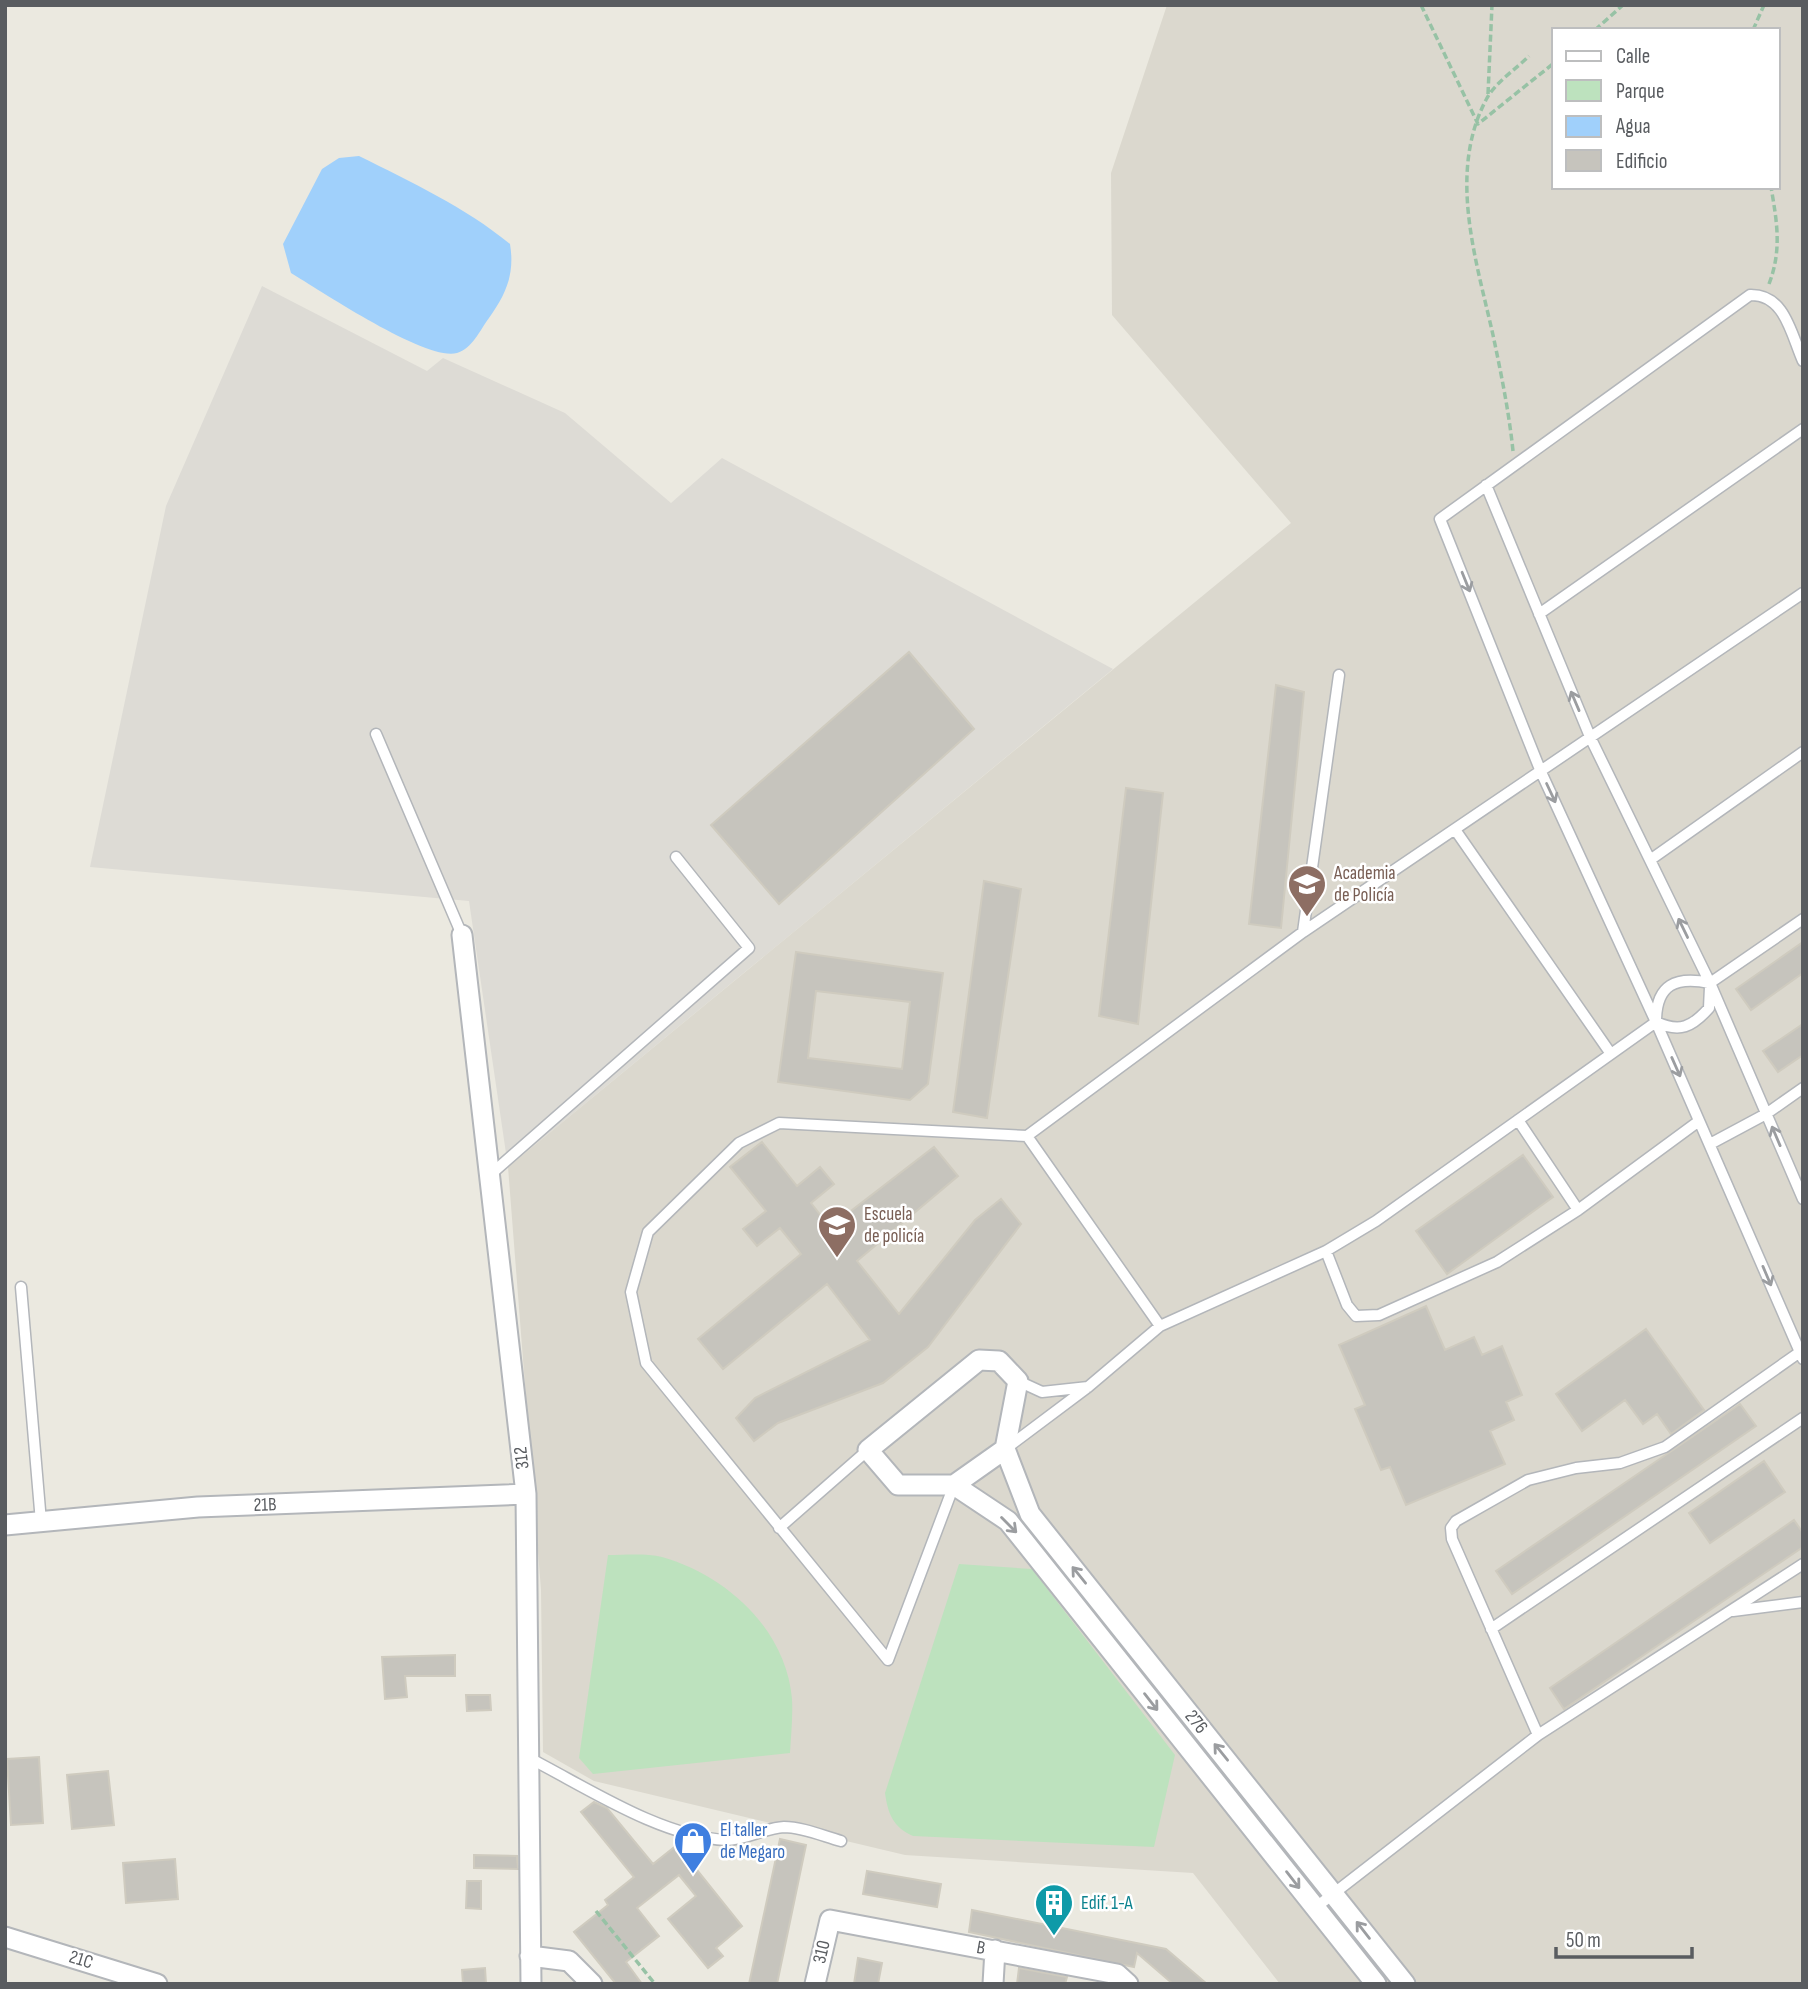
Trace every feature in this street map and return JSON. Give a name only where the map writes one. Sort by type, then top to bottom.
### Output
[{"type":"street","name":"312","points":[[462,935],[526,1494],[531,1984]]},
{"type":"street","points":[[979,1360],[999,1361],[1018,1381],[1005,1449],[954,1485],[898,1485],[868,1450],[979,1360]]},
{"type":"street","name":"276","points":[[1005,1449],[1030,1514],[1405,1984]]},
{"type":"street","name":"276","points":[[954,1485],[1008,1521],[1376,1984]]},
{"type":"street","name":"21B","points":[[5,1525],[198,1507],[526,1494]]},
{"type":"street","name":"B","points":[[830,1920],[1117,1974],[1128,1984]]},
{"type":"street","name":"310","points":[[815,1984],[830,1920]]},
{"type":"street","name":"21C","points":[[5,1937],[157,1984]]},
{"type":"street","points":[[993,1984],[995,1950]]},
{"type":"street","points":[[530,1956],[569,1961],[592,1984]]},
{"type":"lane","points":[[1538,1735],[1452,1539],[1451,1528],[1456,1521],[1528,1480],[1576,1468],[1620,1463],[1665,1447],[1801,1356],[1656,1022],[1541,772],[1440,519],[1750,295],[1765,295],[1779,304],[1803,361]]},
{"type":"lane","points":[[1539,614],[1803,429]]},
{"type":"lane","points":[[1486,485],[1591,739],[1710,983],[1803,1199]]},
{"type":"lane","points":[[954,1485],[888,1660],[646,1363],[631,1292],[648,1232],[739,1143],[779,1123],[1027,1136],[1303,932],[1456,831],[1803,593]]},
{"type":"lane","points":[[1303,932],[1339,674]]},
{"type":"lane","points":[[376,734],[462,935]]},
{"type":"lane","points":[[1650,860],[1803,752]]},
{"type":"lane","points":[[1456,831],[1611,1054]]},
{"type":"lane","points":[[489,1175],[749,948],[676,857]]},
{"type":"lane","points":[[1656,1022],[1656,1006],[1661,993],[1674,983],[1690,979],[1710,983],[1803,919]]},
{"type":"lane","points":[[1656,1022],[1670,1028],[1691,1026],[1709,1008],[1710,983]]},
{"type":"lane","points":[[1005,1449],[1088,1387],[1160,1326],[1326,1251],[1376,1220],[1656,1022]]},
{"type":"lane","points":[[1710,1144],[1766,1114],[1803,1088]]},
{"type":"lane","points":[[1517,1120],[1578,1210]]},
{"type":"lane","points":[[1326,1251],[1347,1305],[1356,1316],[1379,1315],[1497,1262],[1578,1210],[1699,1121]]},
{"type":"lane","points":[[1027,1136],[1160,1326]]},
{"type":"lane","points":[[21,1287],[41,1521]]},
{"type":"lane","points":[[1018,1381],[1042,1392],[1088,1387]]},
{"type":"lane","points":[[1491,1629],[1803,1418]]},
{"type":"lane","points":[[779,1528],[868,1450]]},
{"type":"lane","points":[[1315,1908],[1538,1735],[1803,1564]]},
{"type":"lane","points":[[1729,1612],[1803,1602]]},
{"type":"lane","points":[[529,1758],[645,1817],[689,1833],[726,1840],[749,1837],[782,1827],[841,1841]]},
{"type":"path","points":[[1421,5],[1478,124]]},
{"type":"path","points":[[1492,5],[1488,96],[1478,124],[1467,178],[1467,210],[1509,415],[1515,464]]},
{"type":"path","points":[[1597,28],[1623,5]]},
{"type":"path","points":[[1754,28],[1764,5]]},
{"type":"path","points":[[1488,96],[1529,56]]},
{"type":"path","points":[[1478,124],[1552,65]]},
{"type":"path","points":[[1765,295],[1776,265],[1780,235],[1771,189]]},
{"type":"path","points":[[596,1911],[655,1984]]},
{"type":"shaded area","name":"Academia de Policía","points":[[1167,5],[1803,5],[1803,1984],[1280,1984],[1193,1873],[905,1855],[594,1781],[543,1752],[541,1590],[508,1167],[1291,523],[1112,315],[1111,173]]},
{"type":"shaded area","points":[[262,286],[427,371],[443,358],[565,413],[671,503],[722,458],[1113,669],[508,1167],[469,901],[90,867],[166,506]]},
{"type":"green space","points":[[608,1555],[656,1556],[686,1565],[730,1591],[749,1608],[778,1650],[787,1674],[792,1699],[790,1753],[593,1774],[579,1758]]},
{"type":"green space","points":[[959,1564],[1032,1569],[1175,1755],[1154,1847],[913,1836],[896,1824],[885,1793]]},
{"type":"water","points":[[359,156],[456,207],[510,244],[510,274],[504,292],[475,338],[462,351],[442,353],[423,347],[349,309],[291,273],[283,244],[322,169],[339,158]]},
{"type":"building","points":[[909,652],[974,729],[779,904],[711,825]]},
{"type":"building","points":[[1276,685],[1304,692],[1281,928],[1249,924]]},
{"type":"building","points":[[1126,788],[1163,793],[1138,1024],[1099,1016]]},
{"type":"building","points":[[984,881],[1021,889],[987,1118],[953,1112]]},
{"type":"building","points":[[1803,942],[1803,973],[1751,1010],[1736,989]]},
{"type":"building","points":[[796,952],[943,973],[928,1084],[910,1100],[778,1082]],"holes":[[[816,991],[910,1002],[902,1069],[808,1058]]]},
{"type":"building","points":[[1803,1024],[1803,1055],[1778,1072],[1763,1051]]},
{"type":"building","points":[[762,1142],[797,1186],[820,1167],[834,1184],[811,1203],[830,1227],[934,1147],[958,1176],[857,1261],[899,1314],[975,1220],[1001,1199],[1021,1224],[928,1347],[883,1383],[778,1423],[754,1441],[736,1418],[755,1398],[870,1340],[827,1284],[723,1369],[698,1339],[801,1254],[780,1228],[757,1246],[743,1229],[766,1211],[730,1167]]},
{"type":"building","points":[[1523,1155],[1553,1197],[1447,1274],[1416,1231]]},
{"type":"building","points":[[1426,1306],[1445,1350],[1474,1337],[1482,1355],[1502,1346],[1522,1395],[1506,1402],[1514,1420],[1490,1431],[1505,1464],[1406,1505],[1390,1467],[1381,1470],[1355,1409],[1365,1405],[1339,1345]]},
{"type":"building","points":[[1646,1329],[1704,1410],[1671,1434],[1657,1414],[1643,1424],[1625,1400],[1582,1431],[1556,1394]]},
{"type":"building","points":[[1740,1404],[1756,1426],[1512,1594],[1496,1571]]},
{"type":"building","points":[[1764,1461],[1785,1492],[1710,1543],[1689,1513]]},
{"type":"building","points":[[1794,1520],[1803,1533],[1803,1547],[1564,1709],[1550,1688]]},
{"type":"building","points":[[455,1655],[455,1676],[405,1676],[407,1697],[385,1699],[382,1657]]},
{"type":"building","points":[[466,1695],[490,1695],[491,1710],[467,1711]]},
{"type":"building","points":[[39,1757],[43,1823],[11,1825],[7,1759]]},
{"type":"building","points":[[108,1771],[114,1825],[72,1829],[67,1775]]},
{"type":"building","points":[[594,1802],[607,1808],[653,1864],[677,1845],[742,1926],[716,1948],[723,1956],[708,1968],[668,1919],[696,1896],[679,1875],[637,1908],[659,1936],[626,1962],[642,1984],[616,1984],[574,1932],[608,1905],[605,1900],[634,1877],[581,1812]]},
{"type":"building","points":[[780,1839],[806,1845],[777,1984],[749,1984]]},
{"type":"building","points":[[474,1855],[517,1856],[518,1869],[474,1868]]},
{"type":"building","points":[[175,1859],[178,1899],[126,1903],[123,1863]]},
{"type":"building","points":[[867,1871],[941,1884],[937,1907],[863,1894]]},
{"type":"building","points":[[467,1881],[481,1881],[481,1909],[466,1908]]},
{"type":"building","name":"Edif. 1-A","points":[[972,1910],[1166,1949],[1207,1984],[1173,1984],[1137,1953],[1134,1967],[969,1932]]},
{"type":"building","points":[[858,1958],[882,1963],[878,1984],[854,1984]]},
{"type":"building","points":[[485,1968],[486,1984],[463,1984],[462,1970]]},
{"type":"building","points":[[1019,1968],[1067,1977],[1065,1984],[1017,1984]]},
{"type":"place","name":"Academia de Policía","points":[[1307,918]]},
{"type":"place","name":"Escuela de policía","points":[[837,1259]]},
{"type":"place","name":"El taller de Megaro","points":[[693,1875]]},
{"type":"place","name":"Edif. 1-A","points":[[1054,1937]]}]
